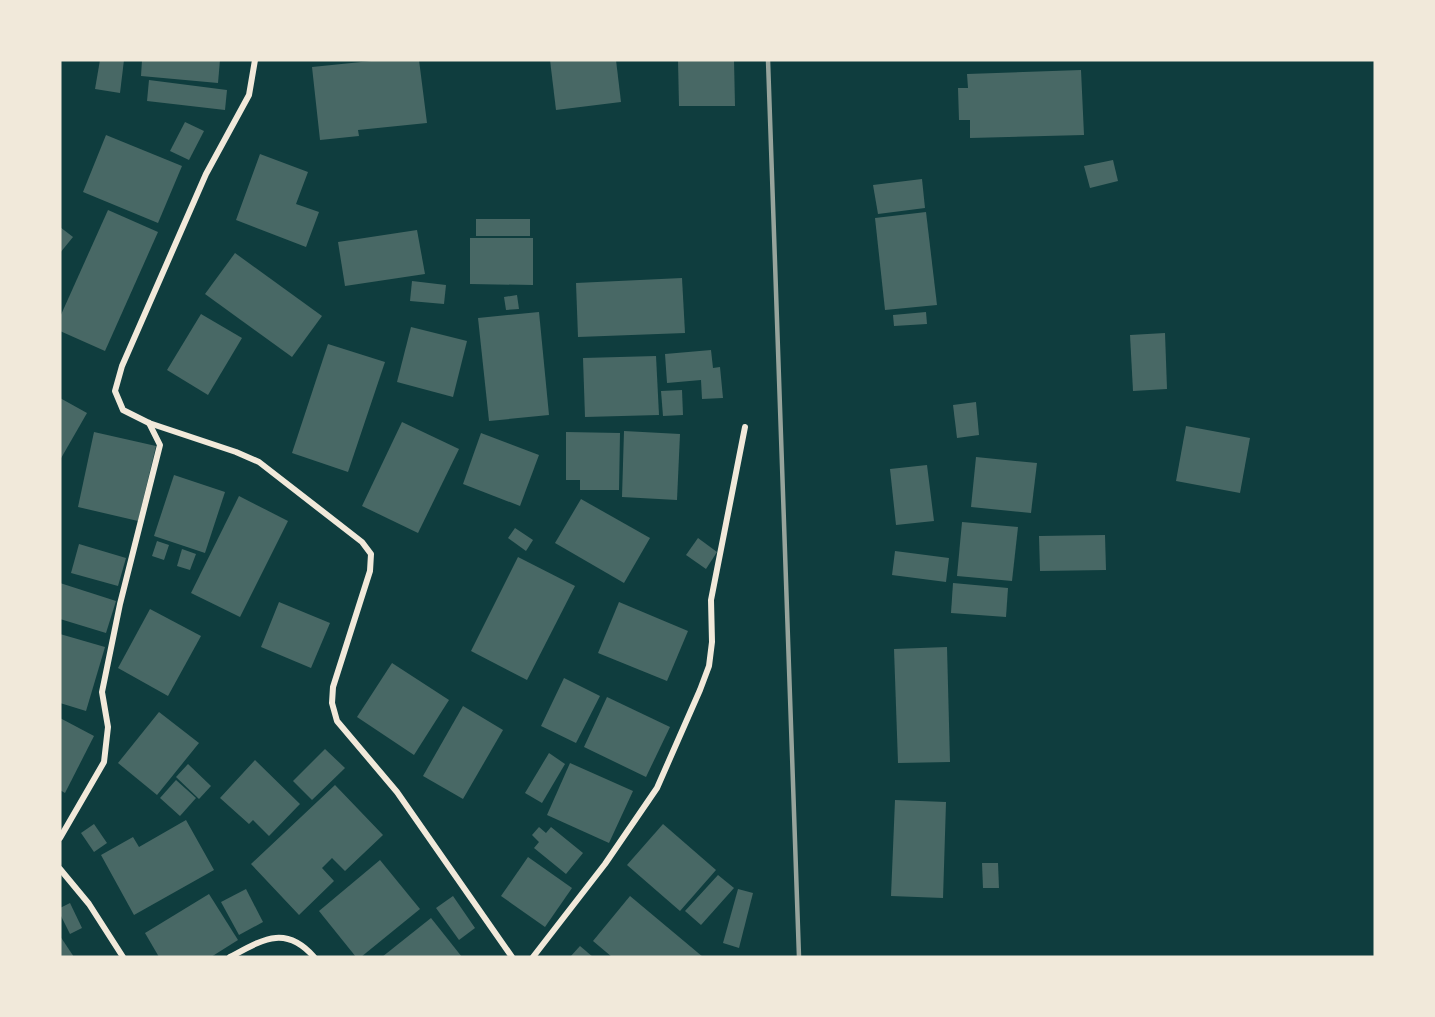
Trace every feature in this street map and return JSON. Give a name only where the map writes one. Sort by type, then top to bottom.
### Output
[{"type":"street","points":[[255,60],[249,94],[206,174],[122,366],[115,391],[123,410],[149,423],[259,462],[362,542],[371,554],[370,572],[333,687],[332,703],[338,721],[397,792],[512,957]]},
{"type":"street","points":[[60,838],[104,762],[108,727],[102,692],[120,604],[160,444],[149,423]]},
{"type":"street","points":[[533,957],[605,864],[657,789],[700,690],[709,666],[712,642],[711,600],[745,427]]},
{"type":"street","points":[[60,869],[89,904],[123,957]]},
{"type":"street","points":[[230,957],[261,941],[284,936],[306,947],[314,957]]},
{"type":"building","points":[[100,60],[124,60],[120,93],[95,89]]},
{"type":"building","points":[[142,60],[220,60],[218,83],[141,76]]},
{"type":"building","points":[[381,60],[419,60],[427,123],[358,130],[359,136],[320,140],[312,67]]},
{"type":"building","points":[[550,60],[616,60],[621,102],[556,110]]},
{"type":"building","points":[[678,60],[734,60],[735,106],[679,106]]},
{"type":"building","points":[[1081,70],[1084,135],[970,138],[970,120],[959,120],[958,88],[968,88],[967,74]]},
{"type":"building","points":[[149,80],[227,90],[225,110],[147,101]]},
{"type":"building","points":[[185,122],[204,131],[189,160],[170,151]]},
{"type":"building","points":[[106,135],[182,166],[158,223],[83,192]]},
{"type":"building","points":[[260,154],[308,172],[296,204],[319,212],[306,247],[236,220]]},
{"type":"building","points":[[1113,160],[1118,181],[1090,188],[1084,166]]},
{"type":"building","points":[[922,179],[925,208],[878,214],[873,185]]},
{"type":"building","points":[[108,210],[158,232],[105,351],[60,331],[60,317]]},
{"type":"building","points":[[926,212],[937,305],[885,310],[875,218]]},
{"type":"building","points":[[476,219],[530,219],[530,236],[476,236]]},
{"type":"building","points":[[60,227],[73,237],[60,253]]},
{"type":"building","points":[[417,230],[425,274],[345,286],[338,242]]},
{"type":"building","points":[[470,238],[533,238],[533,285],[470,284]]},
{"type":"building","points":[[235,253],[322,316],[292,357],[205,294]]},
{"type":"building","points":[[682,278],[685,333],[578,337],[576,283]]},
{"type":"building","points":[[412,281],[446,285],[444,304],[410,301]]},
{"type":"building","points":[[517,295],[519,309],[506,310],[504,297]]},
{"type":"building","points":[[539,312],[549,415],[489,421],[478,318]]},
{"type":"building","points":[[926,312],[927,324],[894,326],[893,315]]},
{"type":"building","points":[[201,314],[242,338],[208,395],[167,370]]},
{"type":"building","points":[[411,327],[467,341],[453,397],[397,382]]},
{"type":"building","points":[[1165,333],[1167,389],[1133,391],[1130,335]]},
{"type":"building","points":[[328,344],[385,362],[348,472],[292,453]]},
{"type":"building","points":[[711,350],[713,368],[720,367],[723,398],[702,399],[701,380],[667,383],[665,354]]},
{"type":"building","points":[[656,356],[659,415],[585,417],[583,358]]},
{"type":"building","points":[[682,390],[683,415],[663,416],[661,391]]},
{"type":"building","points":[[60,398],[87,413],[60,460]]},
{"type":"building","points":[[976,402],[979,435],[957,438],[953,405]]},
{"type":"building","points":[[402,422],[459,449],[418,533],[362,506]]},
{"type":"building","points":[[1186,426],[1250,438],[1240,493],[1176,481]]},
{"type":"building","points":[[624,431],[680,434],[677,500],[622,497]]},
{"type":"building","points":[[94,432],[156,446],[138,521],[78,507]]},
{"type":"building","points":[[566,432],[620,433],[619,490],[580,490],[580,480],[566,480]]},
{"type":"building","points":[[481,433],[539,455],[520,506],[463,484]]},
{"type":"building","points":[[976,457],[1037,463],[1031,513],[971,507]]},
{"type":"building","points":[[927,465],[934,521],[896,525],[890,469]]},
{"type":"building","points":[[174,475],[225,492],[205,553],[154,536]]},
{"type":"building","points":[[239,496],[288,521],[240,617],[191,593]]},
{"type":"building","points":[[581,499],[650,538],[624,583],[555,543]]},
{"type":"building","points":[[962,522],[1018,527],[1012,581],[957,576]]},
{"type":"building","points":[[515,528],[533,540],[526,551],[508,538]]},
{"type":"building","points":[[1105,535],[1106,570],[1040,571],[1039,536]]},
{"type":"building","points":[[698,538],[717,552],[706,569],[686,555]]},
{"type":"building","points":[[157,541],[169,545],[164,560],[152,556]]},
{"type":"building","points":[[79,544],[126,558],[118,586],[71,573]]},
{"type":"building","points":[[182,549],[196,554],[190,570],[177,566]]},
{"type":"building","points":[[895,551],[949,558],[946,582],[892,575]]},
{"type":"building","points":[[518,557],[575,586],[527,680],[471,651]]},
{"type":"building","points":[[60,583],[116,601],[106,633],[60,619]]},
{"type":"building","points":[[953,583],[1008,588],[1006,617],[951,613]]},
{"type":"building","points":[[279,602],[330,623],[311,668],[261,647]]},
{"type":"building","points":[[619,602],[688,631],[667,681],[598,653]]},
{"type":"building","points":[[150,609],[201,636],[168,696],[118,668]]},
{"type":"building","points":[[60,634],[105,647],[86,711],[60,703]]},
{"type":"building","points":[[947,647],[950,762],[898,763],[894,649]]},
{"type":"building","points":[[392,663],[449,700],[414,755],[357,717]]},
{"type":"building","points":[[564,678],[600,696],[576,743],[541,726]]},
{"type":"building","points":[[607,697],[670,727],[646,777],[584,747]]},
{"type":"building","points":[[463,706],[503,730],[463,799],[423,776]]},
{"type":"building","points":[[159,712],[199,743],[157,795],[118,763]]},
{"type":"building","points":[[60,718],[94,736],[65,793],[60,790]]},
{"type":"building","points":[[325,749],[345,768],[312,800],[293,781]]},
{"type":"building","points":[[549,753],[565,764],[542,803],[525,793]]},
{"type":"building","points":[[255,760],[300,804],[269,836],[253,820],[249,824],[220,798]]},
{"type":"building","points":[[570,763],[633,791],[609,843],[547,815]]},
{"type":"building","points":[[188,764],[211,786],[199,799],[176,777]]},
{"type":"building","points":[[176,780],[196,798],[180,816],[160,798]]},
{"type":"building","points":[[335,785],[383,835],[345,871],[332,858],[322,868],[334,881],[299,915],[251,864]]},
{"type":"building","points":[[895,800],[946,802],[943,898],[891,896]]},
{"type":"building","points":[[186,820],[214,870],[134,915],[101,855],[133,837],[139,847]]},
{"type":"building","points":[[94,824],[107,843],[94,852],[81,833]]},
{"type":"building","points":[[663,824],[716,870],[680,911],[627,865]]},
{"type":"building","points":[[539,827],[546,833],[551,827],[583,853],[566,874],[534,848],[539,842],[532,835]]},
{"type":"building","points":[[528,857],[572,888],[545,927],[501,896]]},
{"type":"building","points":[[380,860],[420,909],[361,957],[356,957],[319,911]]},
{"type":"building","points":[[982,863],[998,863],[999,888],[983,888]]},
{"type":"building","points":[[718,875],[734,888],[701,925],[685,911]]},
{"type":"building","points":[[246,889],[263,922],[239,935],[221,902]]},
{"type":"building","points":[[738,889],[753,893],[739,948],[723,943]]},
{"type":"building","points":[[209,894],[238,940],[211,957],[159,957],[145,933]]},
{"type":"building","points":[[453,896],[475,928],[459,940],[436,908]]},
{"type":"building","points":[[630,896],[703,957],[612,957],[593,941]]},
{"type":"building","points":[[70,903],[82,928],[70,934],[60,914],[60,908]]},
{"type":"building","points":[[431,918],[462,957],[382,957]]},
{"type":"building","points":[[60,936],[74,957],[60,957]]},
{"type":"building","points":[[580,946],[593,957],[570,957]]},
{"type":"railway","points":[[768,60],[799,957]]}]
